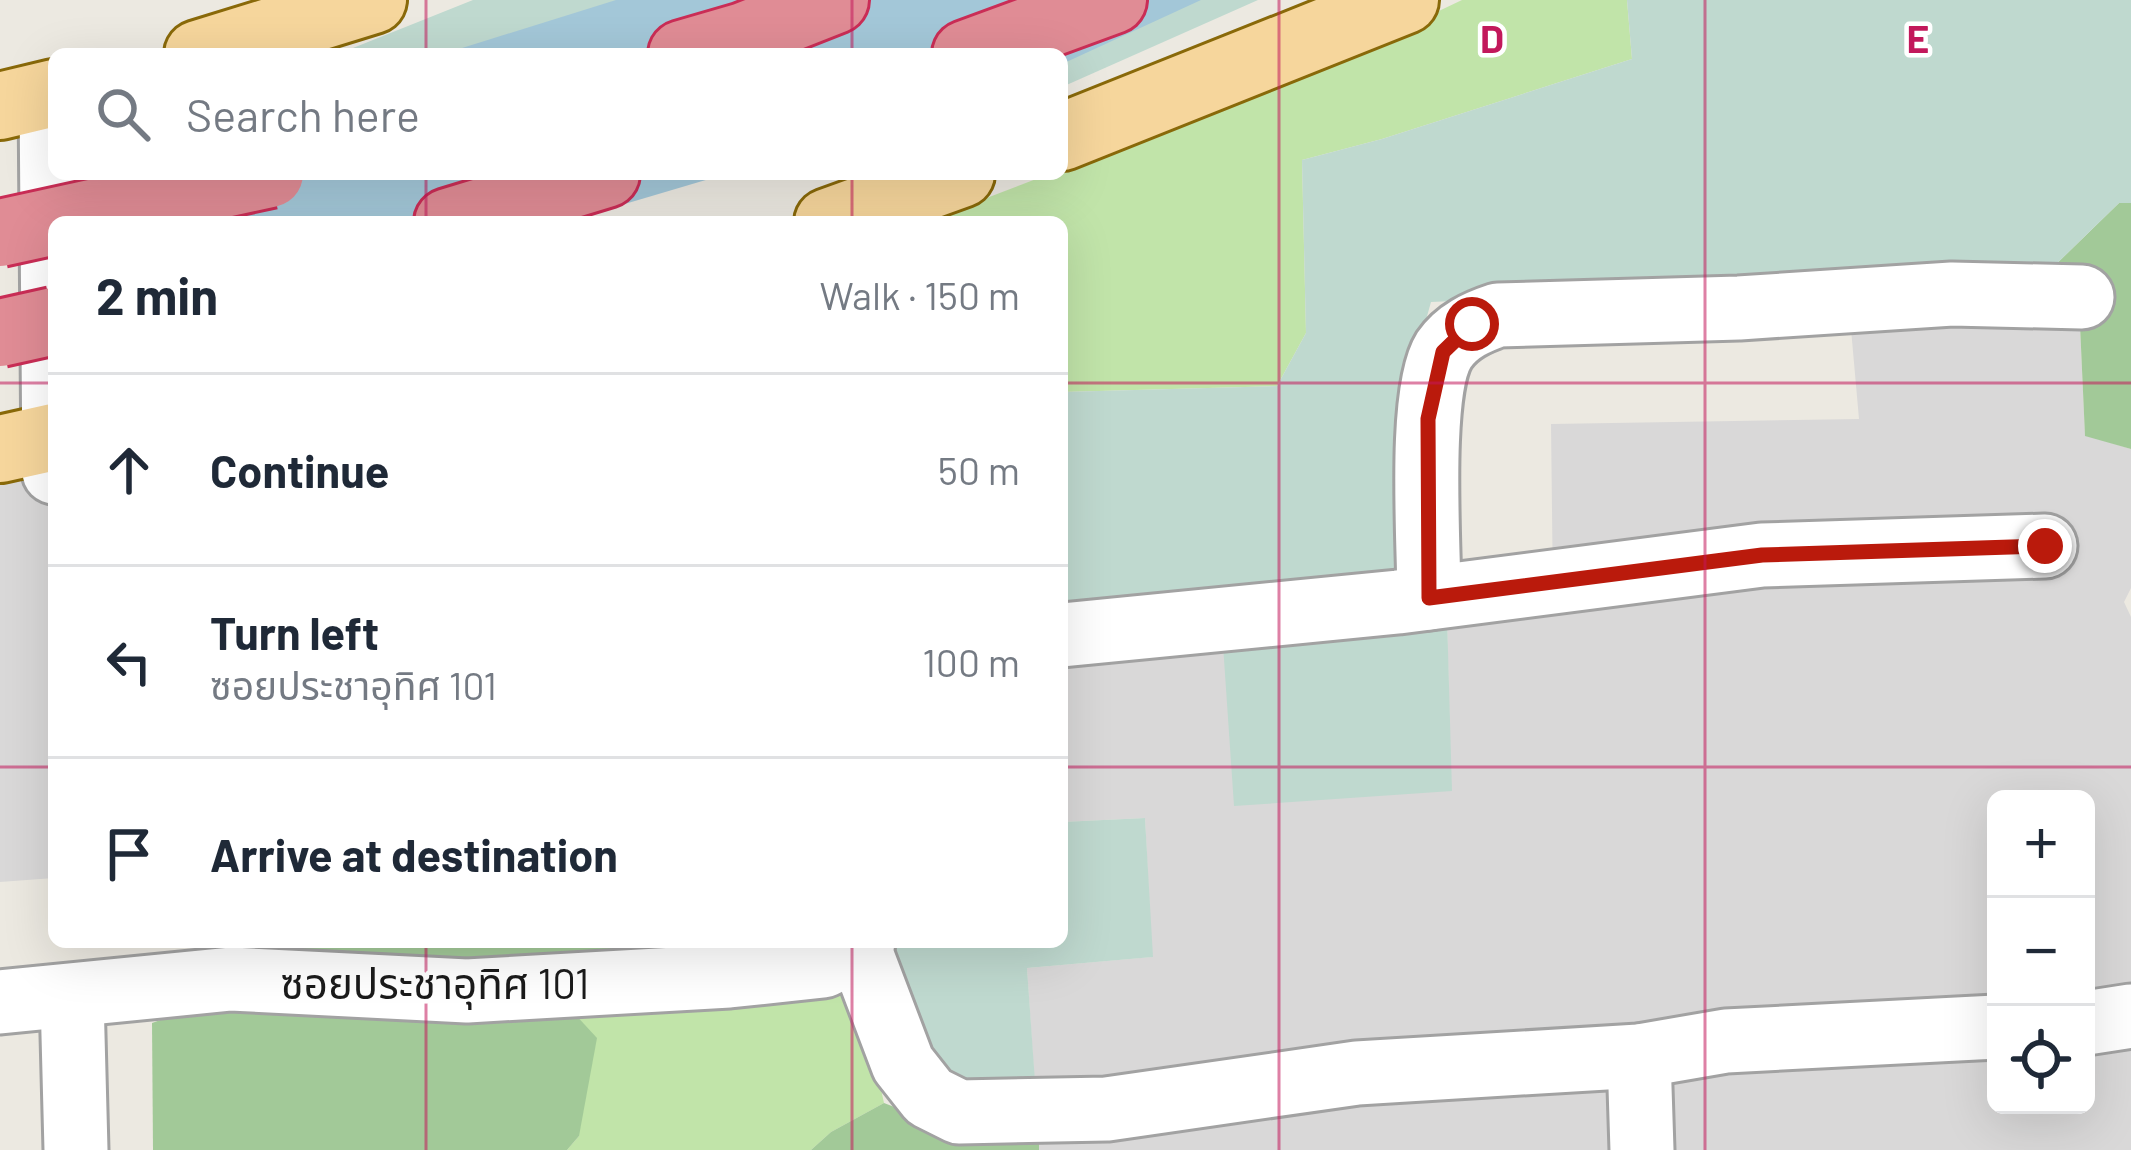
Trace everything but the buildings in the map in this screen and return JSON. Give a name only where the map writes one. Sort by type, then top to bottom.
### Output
[{"type":"highway","points":[[703,48],[835,0]]},
{"type":"highway","points":[[982,48],[1113,0]]},
{"type":"highway","points":[[78,216],[243,180]]},
{"type":"highway","points":[[468,216],[586,180]]},
{"type":"highway","points":[[0,233],[48,223]]},
{"type":"highway","points":[[0,333],[48,322]]},
{"type":"main road","points":[[218,48],[373,0]]},
{"type":"main road","points":[[1068,135],[1405,0]]},
{"type":"main road","points":[[845,216],[944,180]]},
{"type":"street","points":[[35,98],[40,449]]},
{"type":"street","points":[[1429,598],[1428,419],[1443,352],[1472,324],[1498,315],[1739,308],[1952,294],[2082,297]]},
{"type":"street","points":[[1068,634],[1429,598],[1762,555],[2045,546]]},
{"type":"street","name":"ซอยประชาอุทิศ 101","points":[[0,1002],[231,979],[467,991],[706,978],[823,966],[856,948]]},
{"type":"street","points":[[862,948],[903,1064],[929,1097],[958,1112],[1106,1108],[1357,1073],[1639,1056],[1726,1041],[1987,1027]]},
{"type":"street","points":[[73,997],[76,1150]]},
{"type":"street","points":[[2095,1021],[2131,1016]]},
{"type":"street","points":[[1639,1056],[1642,1150]]},
{"type":"shaded area","points":[[2080,325],[2085,435],[2131,449],[2131,588],[2124,602],[2131,617],[2131,1150],[1039,1150],[1027,968],[1152,957],[1145,818],[1068,822],[1068,649],[1222,630],[1451,791],[1447,615],[1553,596],[1551,424],[1859,419],[1851,329]]},
{"type":"shaded area","points":[[48,446],[48,878],[0,882],[0,458]]},
{"type":"green space","points":[[473,0],[1258,0],[1068,84],[1068,48],[353,48]]},
{"type":"green space","points":[[1462,0],[1627,0],[1632,59],[1302,160],[1306,333],[1277,386],[1068,392],[1068,216],[940,216],[1033,180],[1068,180],[1068,167],[1300,77]]},
{"type":"green space","points":[[1627,0],[2131,0],[2131,203],[2119,203],[2045,275],[1431,302],[1417,352],[1409,573],[1068,617],[1068,392],[1277,386],[1306,333],[1302,160],[1632,59]]},
{"type":"green space","points":[[2119,203],[2131,203],[2131,449],[2085,436],[2080,325],[2045,275]]},
{"type":"green space","points":[[1447,615],[1452,791],[1234,806],[1222,630]]},
{"type":"green space","points":[[1145,818],[1153,957],[1027,968],[1036,1096],[984,1099],[934,1069],[885,948],[1068,948],[1068,822]]},
{"type":"green space","points":[[249,948],[695,948],[699,953],[552,962],[247,957]]},
{"type":"green space","points":[[859,988],[884,1103],[831,1132],[811,1150],[567,1150],[579,1136],[561,999]]},
{"type":"green space","points":[[561,999],[597,1038],[579,1136],[567,1150],[153,1150],[152,1023],[205,1004]]},
{"type":"green space","points":[[884,1103],[946,1127],[1039,1134],[1039,1150],[811,1150],[831,1132]]},
{"type":"water","points":[[616,0],[1201,0],[1068,61],[1068,48],[462,48]]},
{"type":"water","points":[[76,180],[706,180],[584,216],[72,216]]},
{"type":"route","points":[[1472,324],[1443,352],[1428,419],[1429,598],[1762,555],[2045,546]]}]
